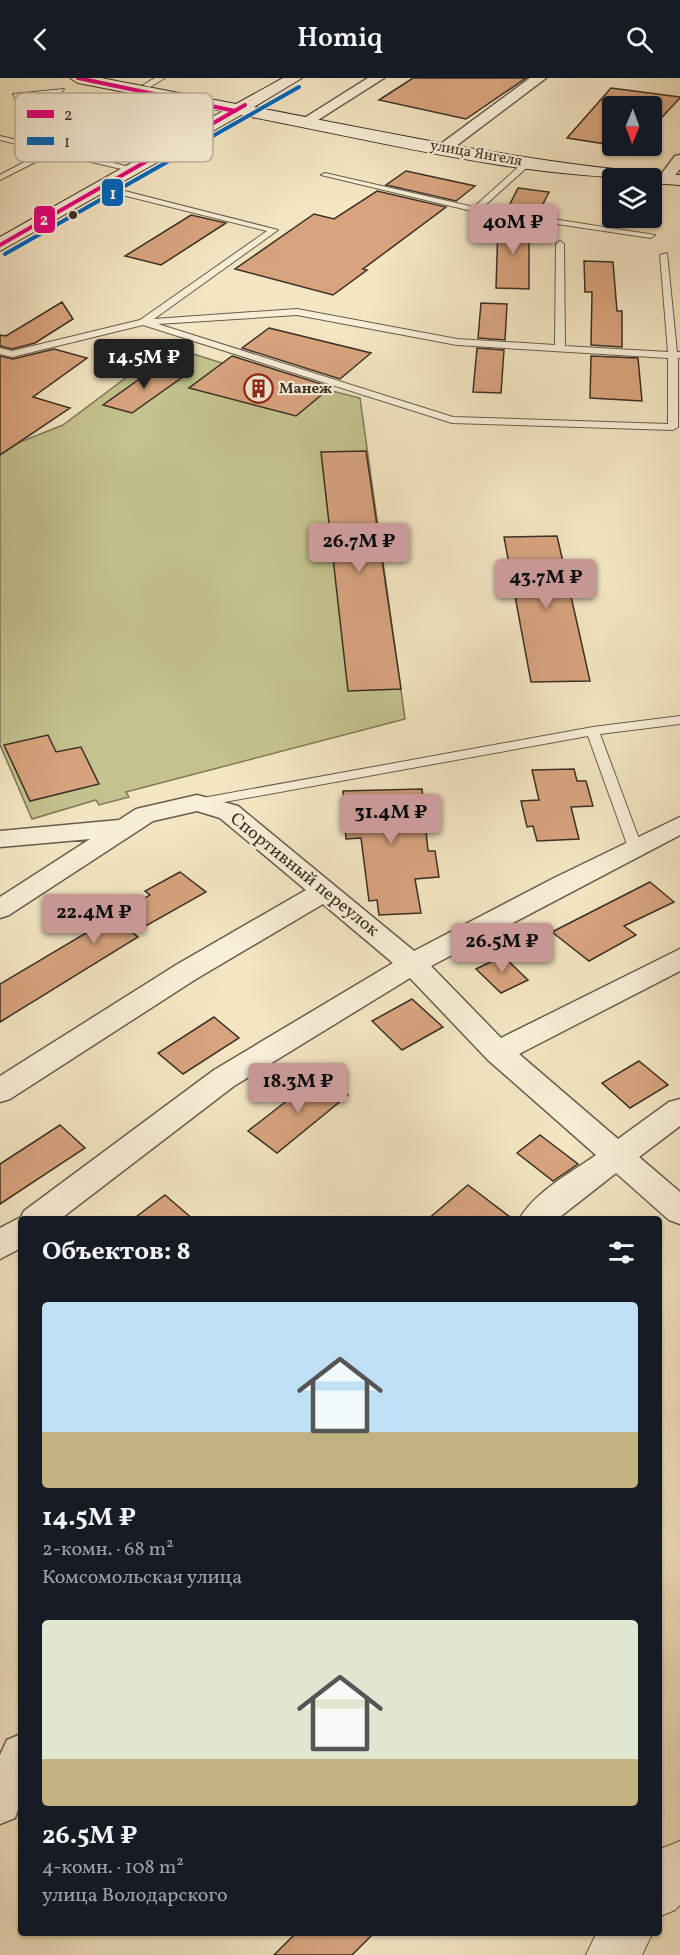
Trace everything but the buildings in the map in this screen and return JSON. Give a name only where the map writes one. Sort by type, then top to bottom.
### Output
[{"type":"main road","points":[[78,78],[159,93]]},
{"type":"main road","points":[[112,78],[154,82],[190,93]]},
{"type":"main road","points":[[213,123],[294,78]]},
{"type":"main road","points":[[213,100],[240,108]]},
{"type":"main road","points":[[213,103],[240,108]]},
{"type":"main road","name":"улица Янгеля","points":[[240,108],[528,163],[672,180]]},
{"type":"main road","points":[[3,241],[145,162]]},
{"type":"main road","points":[[662,1888],[680,1865]]},
{"type":"main road","points":[[611,1955],[625,1936]]},
{"type":"street","points":[[305,122],[377,78]]},
{"type":"street","points":[[443,148],[539,78]]},
{"type":"street","points":[[672,180],[680,159]]},
{"type":"street","name":"Спортивный переулок","points":[[0,909],[59,873],[121,828],[145,815],[197,803],[229,812],[413,965],[498,1052],[680,1211]]},
{"type":"street","points":[[40,1216],[222,1080],[341,1004],[457,938],[680,825]]},
{"type":"street","points":[[0,839],[121,828]]},
{"type":"street","points":[[0,1091],[186,972],[323,892]]},
{"type":"street","points":[[498,1052],[680,959]]},
{"type":"street","points":[[540,1216],[617,1155],[680,1110]]},
{"type":"street","points":[[0,1245],[18,1232]]},
{"type":"street","points":[[0,1803],[18,1761]]},
{"type":"lane","points":[[43,93],[61,91]]},
{"type":"lane","points":[[0,138],[15,141]]},
{"type":"lane","points":[[0,178],[30,162]]},
{"type":"lane","points":[[100,162],[131,170]]},
{"type":"lane","points":[[476,210],[528,163]]},
{"type":"lane","points":[[325,175],[476,210],[651,235]]},
{"type":"lane","points":[[101,187],[274,230],[143,322]]},
{"type":"lane","points":[[560,244],[560,348]]},
{"type":"lane","points":[[143,322],[452,420],[673,427],[676,355],[664,255]]},
{"type":"lane","points":[[0,351],[12,354],[143,322],[297,312],[457,342],[676,355]]},
{"type":"lane","points":[[197,803],[593,731],[680,720]]},
{"type":"lane","points":[[593,731],[635,847]]},
{"type":"shaded area","points":[[168,346],[222,363],[360,398],[405,719],[126,792],[129,797],[99,805],[96,800],[32,819],[0,745],[0,450],[63,425]]},
{"type":"transit line","name":"2","points":[[78,78],[149,93]]},
{"type":"transit line","name":"1","points":[[213,136],[299,87]]},
{"type":"transit line","name":"2","points":[[213,123],[245,105]]},
{"type":"transit line","name":"2","points":[[213,106],[235,111]]},
{"type":"transit line","name":"2","points":[[0,245],[145,162]]},
{"type":"transit line","name":"1","points":[[5,254],[167,162]]},
{"type":"place","name":"Манеж","points":[[258,389]]}]
